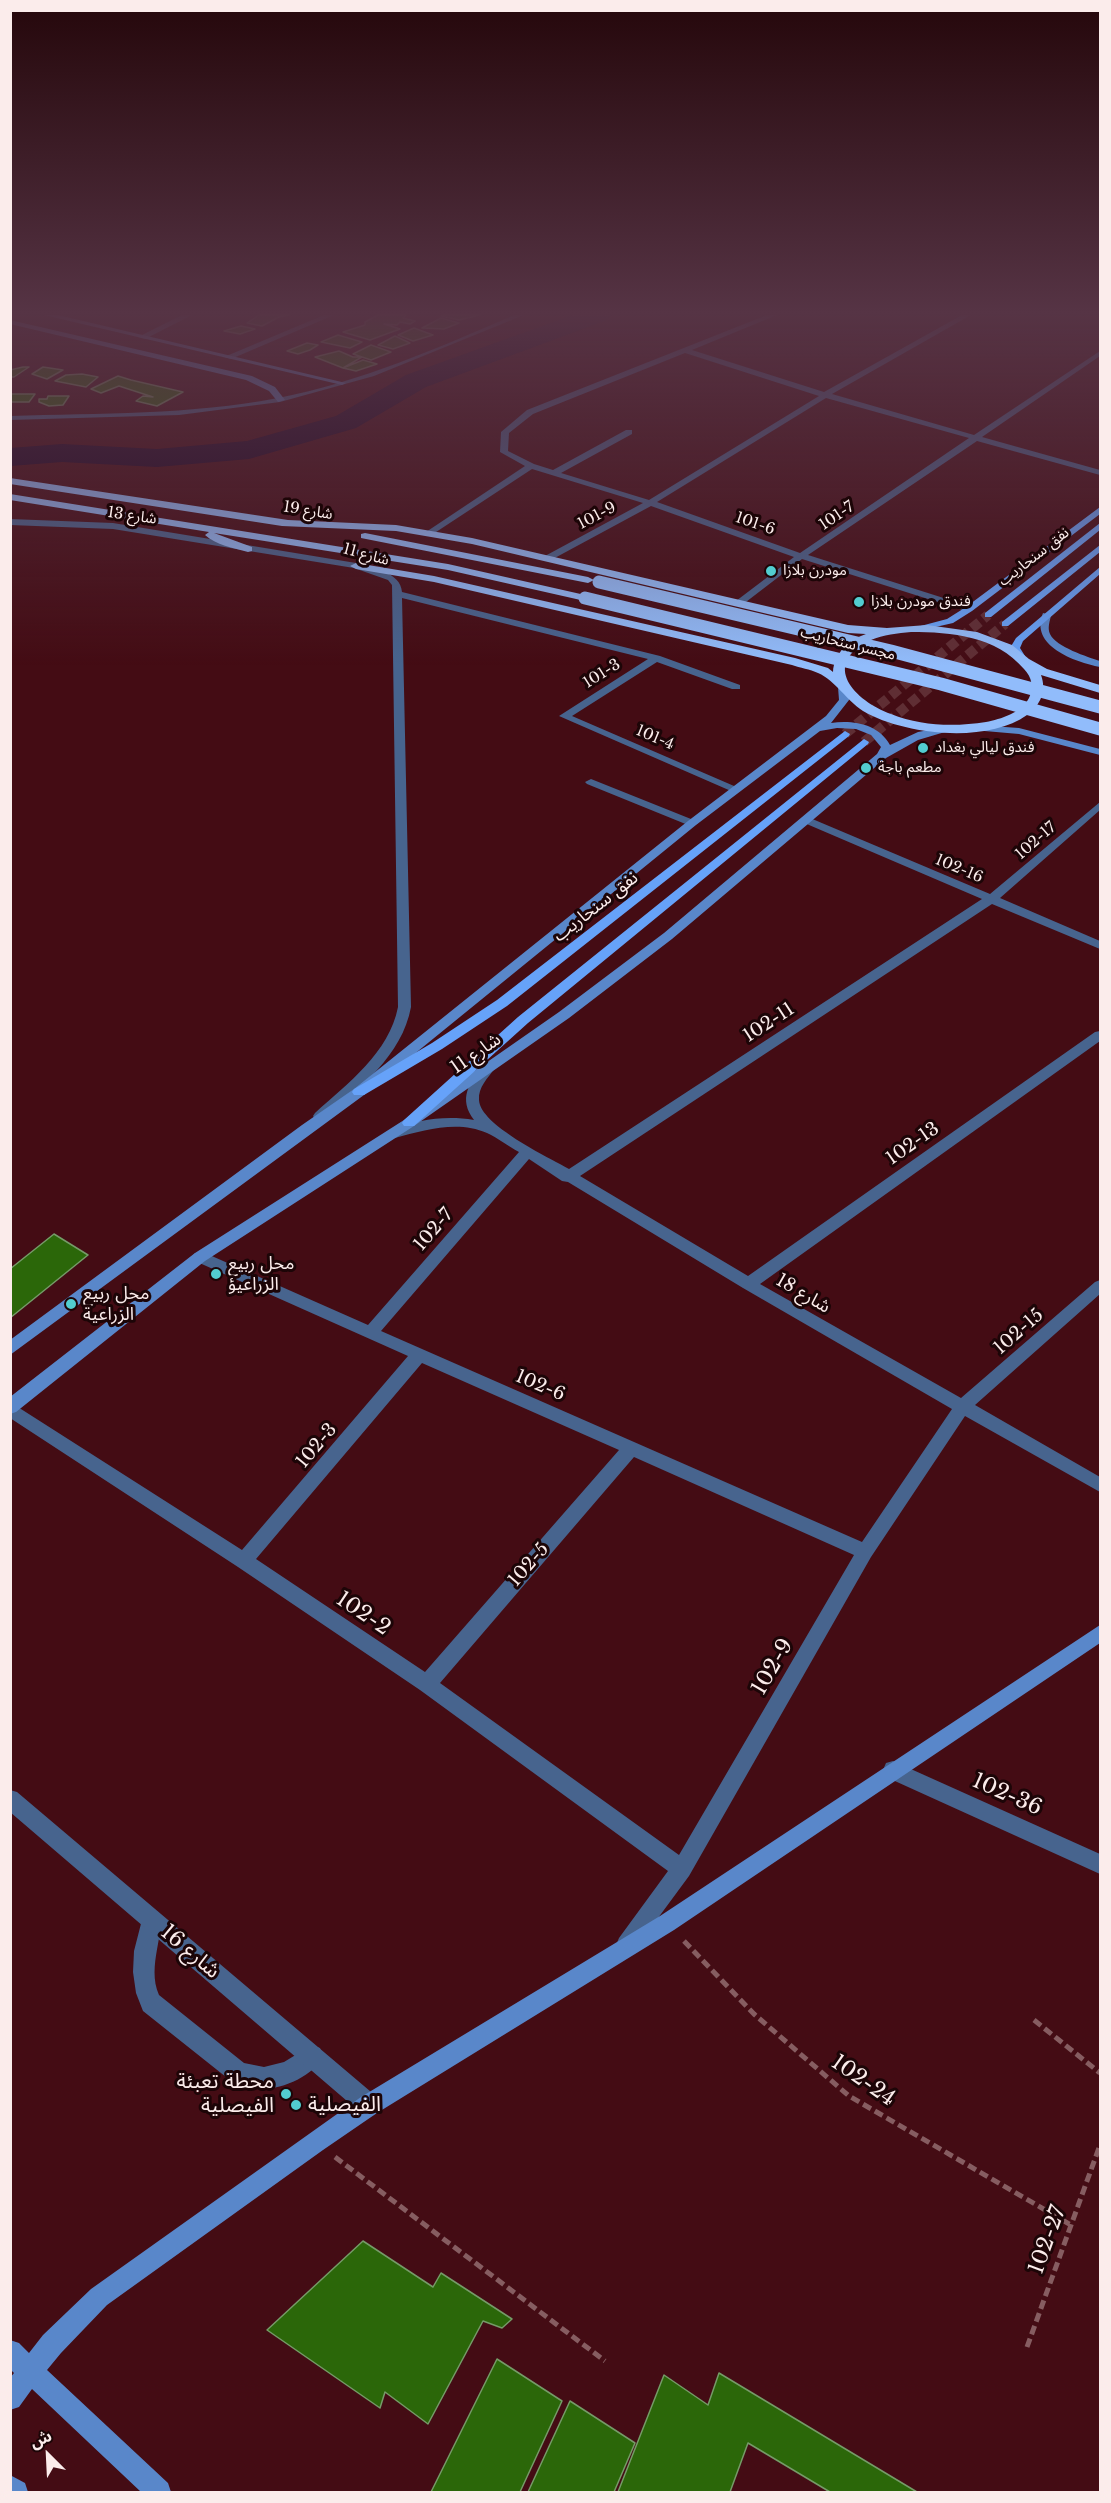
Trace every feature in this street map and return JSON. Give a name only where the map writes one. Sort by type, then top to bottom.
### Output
[{"type":"highway","name":"شارع 19","points":[[10,481],[160,503],[456,552],[599,582]]},
{"type":"highway","name":"شارع 19","points":[[10,497],[448,567],[585,598]]},
{"type":"highway","points":[[174,522],[248,549]]},
{"type":"highway","points":[[282,523],[379,527],[427,534],[548,558],[848,629],[888,632]]},
{"type":"highway","points":[[356,566],[444,582],[795,662],[824,671],[858,702],[884,716],[919,726],[961,729],[1005,721],[1027,708],[1034,700],[1038,682],[1035,673],[1023,659]]},
{"type":"highway","name":"مجسر سنحاريب","points":[[599,582],[903,654],[1101,706]]},
{"type":"highway","name":"مجسر سنحاريب","points":[[585,598],[896,673],[1101,729]]},
{"type":"highway","points":[[842,686],[838,667],[847,650],[867,638],[888,632],[918,628],[954,630],[979,636],[1002,645],[1043,672],[1101,689]]},
{"type":"main road","points":[[918,628],[950,621],[969,609],[1101,510]]},
{"type":"main road","name":"نفق سنحاريب","points":[[988,615],[1101,526]]},
{"type":"main road","name":"نفق سنحاريب","points":[[1005,624],[1101,548]]},
{"type":"main road","points":[[986,597],[973,609],[980,618],[987,622],[1014,628],[1033,624],[1101,570]]},
{"type":"main road","points":[[1023,659],[1016,645],[1044,616]]},
{"type":"main road","points":[[1044,616],[1046,636],[1052,642],[1101,664]]},
{"type":"main road","name":"شارع 11","points":[[10,1349],[358,1092],[692,823],[810,733],[840,708],[844,700],[842,686]]},
{"type":"main road","points":[[810,733],[838,724],[859,727],[878,735],[884,741],[886,747],[882,756]]},
{"type":"main road","name":"شارع 11","points":[[10,1408],[200,1257],[409,1123],[564,1015],[668,936],[882,756],[915,735],[961,729],[1019,731],[1101,752]]},
{"type":"main road","name":"نفق سنحاريب","points":[[358,1092],[437,1046],[502,1003],[845,734]]},
{"type":"main road","points":[[409,1123],[523,1020],[864,742]]},
{"type":"main road","points":[[10,2398],[52,2344],[99,2297],[315,2142],[369,2105],[667,1923],[1101,1633]]},
{"type":"main road","points":[[10,2352],[159,2493]]},
{"type":"main road","points":[[10,2487],[16,2493]]},
{"type":"street","name":"101-6","points":[[505,432],[504,452],[531,465],[650,503],[801,556],[969,609]]},
{"type":"street","points":[[554,473],[629,432]]},
{"type":"street","name":"101-9","points":[[548,558],[650,503],[765,432]]},
{"type":"street","points":[[958,432],[1101,473]]},
{"type":"street","name":"101-7","points":[[739,603],[801,556],[985,432]]},
{"type":"street","points":[[427,534],[531,465]]},
{"type":"street","name":"شارع 13","points":[[10,522],[113,526],[248,549]]},
{"type":"street","name":"شارع 11","points":[[248,549],[356,566],[390,578],[397,585],[398,594],[404,961],[402,1020],[373,1065],[307,1128]]},
{"type":"street","points":[[398,594],[656,658],[736,687]]},
{"type":"street","name":"101-3","points":[[564,716],[656,658]]},
{"type":"street","name":"101-4","points":[[564,716],[735,789]]},
{"type":"street","points":[[591,782],[692,823]]},
{"type":"street","name":"102-17","points":[[991,899],[1101,805]]},
{"type":"street","name":"102-16","points":[[806,820],[1101,945]]},
{"type":"street","name":"102-11","points":[[567,1177],[991,899]]},
{"type":"street","name":"102-13","points":[[748,1284],[1101,1035]]},
{"type":"street","points":[[489,1066],[471,1092],[471,1104],[474,1112],[491,1129]]},
{"type":"street","points":[[390,1134],[441,1121],[459,1121],[491,1129]]},
{"type":"street","name":"شارع 18","points":[[491,1129],[567,1177],[748,1284],[1101,1485]]},
{"type":"street","name":"102-7","points":[[370,1333],[527,1152]]},
{"type":"street","name":"102-6","points":[[200,1257],[865,1552]]},
{"type":"street","name":"102-15","points":[[962,1407],[1101,1286]]},
{"type":"street","name":"102-3","points":[[244,1561],[418,1355]]},
{"type":"street","name":"102-9","points":[[622,1950],[682,1869],[865,1552],[962,1407]]},
{"type":"street","name":"102-2","points":[[10,1408],[427,1684],[682,1869]]},
{"type":"street","name":"102-5","points":[[427,1684],[632,1447]]},
{"type":"street","name":"102-36","points":[[893,1770],[1101,1863]]},
{"type":"street","name":"شارع 16","points":[[10,1798],[369,2105]]},
{"type":"street","points":[[151,1919],[141,1973],[143,1989],[151,2003],[240,2073],[264,2078],[289,2072],[312,2056]]},
{"type":"path","name":"102-24","points":[[667,1923],[754,2014],[849,2096],[1071,2225]]},
{"type":"path","points":[[1034,2020],[1101,2073]]},
{"type":"path","points":[[315,2142],[605,2361]]},
{"type":"path","name":"102-27","points":[[1027,2347],[1101,2145]]},
{"type":"building","points":[[54,1234],[88,1255],[10,1318],[10,1269]]},
{"type":"building","points":[[363,2241],[433,2287],[441,2273],[512,2319],[502,2328],[483,2321],[428,2424],[385,2392],[380,2408],[267,2330]]},
{"type":"building","points":[[497,2359],[562,2401],[520,2492],[431,2492]]},
{"type":"building","points":[[719,2373],[917,2492],[830,2492],[748,2443],[730,2492],[618,2492],[664,2375],[708,2405]]},
{"type":"building","points":[[570,2401],[635,2443],[614,2492],[528,2492]]},
{"type":"waterway","points":[[10,457],[62,453],[157,458],[249,450],[312,432]]},
{"type":"tunnel","points":[[845,734],[988,615]]},
{"type":"tunnel","points":[[864,742],[1005,624]]},
{"type":"place","name":"مودرن بلازا","points":[[771,571]]},
{"type":"place","name":"فندق مودرن بلازا","points":[[859,602]]},
{"type":"place","name":"فندق ليالي بغداد","points":[[923,748]]},
{"type":"place","name":"مطعم باجة","points":[[866,768]]},
{"type":"place","name":"محل ربيع الزراعيؤ","points":[[216,1274]]},
{"type":"place","name":"محل ربيع الزراعية","points":[[71,1304]]},
{"type":"place","name":"محطة تعبئة الفيصلية","points":[[286,2094]]},
{"type":"place","name":"الفيصلية","points":[[296,2105]]}]
